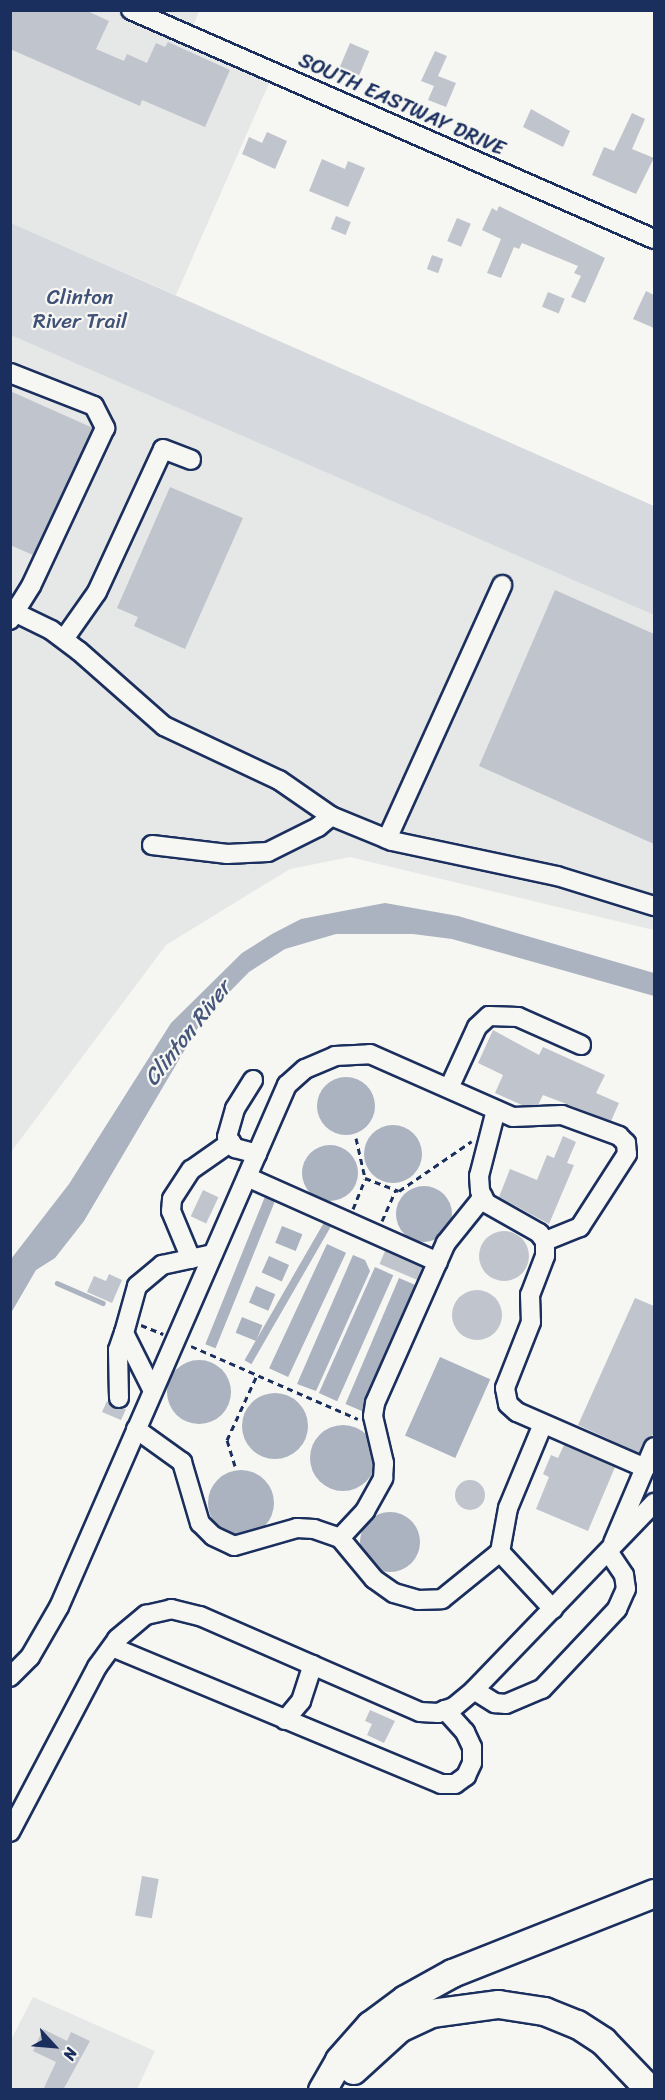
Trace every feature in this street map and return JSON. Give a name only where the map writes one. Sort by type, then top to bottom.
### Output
[{"type":"highway","points":[[322,2090],[339,2060],[370,2025],[405,1999],[452,1973],[654,1893]]},
{"type":"highway","points":[[338,2090],[368,2053],[399,2028],[431,2013],[498,2004],[544,2011],[577,2024],[628,2063],[650,2090]]},
{"type":"street","name":"SOUTH EASTWAY DRIVE","points":[[131,10],[156,16],[654,239]]},
{"type":"street","points":[[10,373],[94,406],[105,428],[12,614],[64,639],[164,726],[279,780],[331,816],[387,839],[557,876],[654,906]]},
{"type":"street","points":[[64,639],[97,592],[163,449],[191,460]]},
{"type":"street","points":[[387,839],[502,585]]},
{"type":"street","points":[[152,845],[227,854],[268,852],[318,827],[331,816]]},
{"type":"street","points":[[449,1088],[477,1027],[489,1016],[518,1017],[581,1045]]},
{"type":"street","points":[[10,1677],[30,1657],[59,1607],[287,1085],[320,1060],[370,1054],[496,1110],[526,1120],[562,1115],[606,1129],[626,1143],[627,1154],[580,1227],[545,1240]]},
{"type":"street","points":[[253,1080],[229,1125],[227,1137],[235,1148],[257,1154]]},
{"type":"street","points":[[496,1110],[479,1176],[483,1197],[500,1213],[539,1233],[545,1240],[545,1256],[530,1295],[531,1322],[505,1388],[508,1404],[517,1412],[645,1468]]},
{"type":"street","points":[[190,1258],[171,1211],[172,1199],[191,1170],[231,1142]]},
{"type":"street","points":[[247,1177],[438,1262]]},
{"type":"street","points":[[340,1538],[365,1511],[383,1478],[373,1416],[375,1403],[438,1262],[461,1220],[483,1197]]},
{"type":"street","points":[[119,1398],[118,1350],[138,1286],[147,1274],[162,1265],[213,1254]]},
{"type":"street","points":[[125,1325],[153,1391]]},
{"type":"street","points":[[136,1429],[182,1462],[200,1523],[213,1536],[234,1546],[297,1528],[340,1538],[374,1579],[394,1593],[418,1600],[442,1599],[500,1552],[508,1508],[543,1424]]},
{"type":"street","points":[[609,1553],[654,1447]]},
{"type":"street","points":[[10,1832],[67,1717],[112,1647],[146,1615],[171,1609],[200,1616],[420,1712],[445,1710],[474,1689],[609,1553],[654,1503]]},
{"type":"street","points":[[500,1552],[553,1610]]},
{"type":"street","points":[[474,1689],[495,1703],[506,1704],[542,1689],[617,1609],[626,1589],[624,1575],[609,1553]]},
{"type":"street","points":[[112,1647],[441,1784],[455,1784],[466,1776],[472,1762],[472,1747],[465,1732],[445,1710]]},
{"type":"street","points":[[285,1720],[301,1701],[313,1665]]},
{"type":"path","points":[[366,1178],[399,1191],[491,1128]]},
{"type":"path","points":[[347,1222],[366,1178],[356,1138]]},
{"type":"path","points":[[376,1234],[396,1190]]},
{"type":"path","points":[[125,1325],[176,1340],[376,1427]]},
{"type":"path","points":[[235,1466],[227,1440],[257,1375]]},
{"type":"shaded area","points":[[11,11],[199,11],[186,44],[270,81],[176,295],[11,223]]},
{"type":"shaded area","points":[[10,328],[654,615],[654,930],[350,857],[290,869],[166,945],[11,1152]]},
{"type":"shaded area","points":[[33,1997],[155,2051],[137,2089],[11,2089],[10,2042]]},
{"type":"green space","name":"Clinton River Trail","points":[[11,223],[654,506],[654,615],[11,335]]},
{"type":"water","name":"Clinton River","points":[[385,903],[458,916],[654,973],[654,996],[452,939],[413,934],[336,934],[285,949],[249,972],[203,1019],[84,1221],[55,1258],[36,1270],[11,1313],[11,1259],[69,1184],[171,1023],[242,953],[272,934],[301,919]]},
{"type":"water","points":[[346,1077],[357,1079],[370,1090],[375,1106],[373,1117],[362,1130],[346,1135],[335,1133],[322,1122],[317,1106],[319,1095],[330,1082]]},
{"type":"water","points":[[387,1125],[399,1125],[414,1133],[422,1148],[422,1160],[414,1175],[399,1183],[387,1183],[372,1175],[364,1160],[364,1148],[372,1133]]},
{"type":"water","points":[[330,1145],[341,1147],[350,1153],[356,1162],[358,1173],[356,1184],[350,1193],[341,1199],[330,1201],[319,1199],[310,1193],[304,1184],[302,1173],[304,1162],[310,1153],[319,1147]]},
{"type":"water","points":[[424,1186],[435,1188],[444,1194],[450,1203],[452,1214],[450,1225],[444,1234],[435,1240],[424,1242],[413,1240],[404,1234],[398,1225],[396,1214],[398,1203],[404,1194],[413,1188]]},
{"type":"water","points":[[266,1194],[276,1198],[216,1348],[205,1344]]},
{"type":"water","points":[[326,1219],[333,1223],[251,1364],[244,1360]]},
{"type":"water","points":[[282,1226],[302,1234],[296,1251],[275,1243]]},
{"type":"water","points":[[327,1244],[346,1253],[288,1377],[269,1368]]},
{"type":"water","points":[[353,1255],[365,1260],[370,1271],[316,1391],[297,1384]]},
{"type":"water","points":[[269,1256],[289,1265],[282,1281],[262,1272]]},
{"type":"water","points":[[375,1267],[393,1275],[337,1401],[319,1393]]},
{"type":"water","points":[[399,1278],[418,1286],[365,1412],[345,1404]]},
{"type":"water","points":[[256,1286],[275,1294],[268,1311],[249,1303]]},
{"type":"water","points":[[242,1317],[262,1325],[256,1341],[236,1333]]},
{"type":"water","points":[[440,1357],[490,1379],[455,1458],[405,1436]]},
{"type":"water","points":[[199,1360],[217,1366],[225,1374],[231,1392],[225,1410],[217,1418],[199,1424],[181,1418],[173,1410],[167,1392],[173,1374],[181,1366]]},
{"type":"water","points":[[275,1393],[288,1396],[298,1403],[305,1413],[308,1426],[305,1439],[298,1449],[288,1456],[275,1459],[262,1456],[252,1449],[245,1439],[242,1426],[245,1413],[252,1403],[262,1396]]},
{"type":"water","points":[[336,1425],[350,1425],[362,1430],[371,1439],[376,1458],[374,1471],[367,1482],[350,1491],[336,1491],[324,1486],[315,1477],[310,1465],[310,1451],[315,1439],[324,1430]]},
{"type":"water","points":[[241,1470],[253,1473],[264,1480],[271,1491],[274,1503],[271,1515],[264,1526],[253,1533],[241,1536],[229,1533],[218,1526],[211,1515],[208,1503],[211,1491],[218,1480],[229,1473]]},
{"type":"water","points":[[384,1512],[396,1512],[407,1517],[415,1525],[420,1542],[418,1554],[407,1567],[396,1572],[384,1572],[373,1567],[365,1559],[360,1548],[360,1536],[365,1525],[373,1517]]},
{"type":"building","points":[[10,10],[85,10],[109,21],[96,49],[124,61],[127,54],[147,63],[156,43],[165,47],[168,42],[230,70],[205,127],[142,100],[140,106],[10,49]]},
{"type":"building","points":[[350,43],[369,51],[359,75],[340,67]]},
{"type":"building","points":[[435,51],[447,56],[438,76],[456,83],[446,107],[428,100],[434,86],[421,81]]},
{"type":"building","points":[[531,109],[570,131],[563,147],[523,127]]},
{"type":"building","points":[[632,113],[645,119],[632,149],[654,158],[636,194],[592,175],[604,147],[614,151]]},
{"type":"building","points":[[267,132],[287,141],[275,169],[242,154],[249,137],[262,143]]},
{"type":"building","points":[[322,159],[345,169],[348,161],[365,168],[348,207],[309,191]]},
{"type":"building","points":[[499,206],[605,258],[585,303],[571,297],[581,276],[574,273],[578,266],[522,243],[519,249],[514,247],[501,278],[487,273],[501,239],[482,230],[492,208],[497,211]]},
{"type":"building","points":[[336,216],[351,222],[346,235],[331,229]]},
{"type":"building","points":[[457,218],[471,224],[461,247],[447,241]]},
{"type":"building","points":[[432,255],[443,259],[438,273],[427,269]]},
{"type":"building","points":[[646,291],[654,295],[654,328],[633,319]]},
{"type":"building","points":[[548,292],[565,299],[559,314],[542,307]]},
{"type":"building","points":[[10,391],[93,428],[33,555],[10,545]]},
{"type":"building","points":[[170,487],[243,518],[185,649],[134,626],[138,617],[117,608]]},
{"type":"building","points":[[555,590],[654,634],[654,844],[479,766]]},
{"type":"building","points":[[493,1030],[539,1055],[543,1047],[605,1075],[596,1093],[619,1103],[611,1121],[543,1095],[538,1105],[522,1105],[495,1093],[503,1075],[478,1063]]},
{"type":"building","points":[[563,1136],[576,1142],[567,1163],[574,1165],[549,1224],[499,1197],[510,1169],[537,1180],[547,1155],[554,1158]]},
{"type":"building","points":[[203,1190],[218,1197],[206,1223],[191,1216]]},
{"type":"building","points":[[499,1231],[509,1231],[522,1238],[529,1251],[529,1261],[522,1274],[509,1281],[499,1281],[490,1277],[483,1270],[479,1261],[479,1251],[483,1242],[490,1235]]},
{"type":"building","points":[[385,1251],[423,1267],[417,1280],[380,1264]]},
{"type":"building","points":[[109,1274],[122,1280],[112,1303],[87,1292],[94,1276],[106,1281]]},
{"type":"building","points":[[477,1290],[495,1297],[502,1315],[495,1333],[477,1340],[459,1333],[452,1315],[459,1297]]},
{"type":"building","points":[[635,1298],[654,1306],[654,1433],[639,1453],[578,1425]]},
{"type":"building","points":[[107,1401],[114,1408],[126,1409],[121,1420],[102,1412]]},
{"type":"building","points":[[564,1445],[615,1467],[588,1531],[536,1509],[549,1477],[543,1474],[551,1455],[558,1458]]},
{"type":"building","points":[[470,1480],[481,1484],[485,1495],[481,1506],[470,1510],[459,1506],[455,1495],[459,1484]]},
{"type":"building","points":[[370,1710],[395,1721],[384,1743],[367,1735],[372,1724],[365,1721]]},
{"type":"building","points":[[142,1876],[159,1879],[152,1918],[135,1915]]},
{"type":"building","points":[[43,2029],[67,2041],[71,2032],[90,2041],[63,2090],[43,2090],[56,2062],[33,2051]]},
{"type":"waterway","points":[[57,1283],[103,1303]]}]
